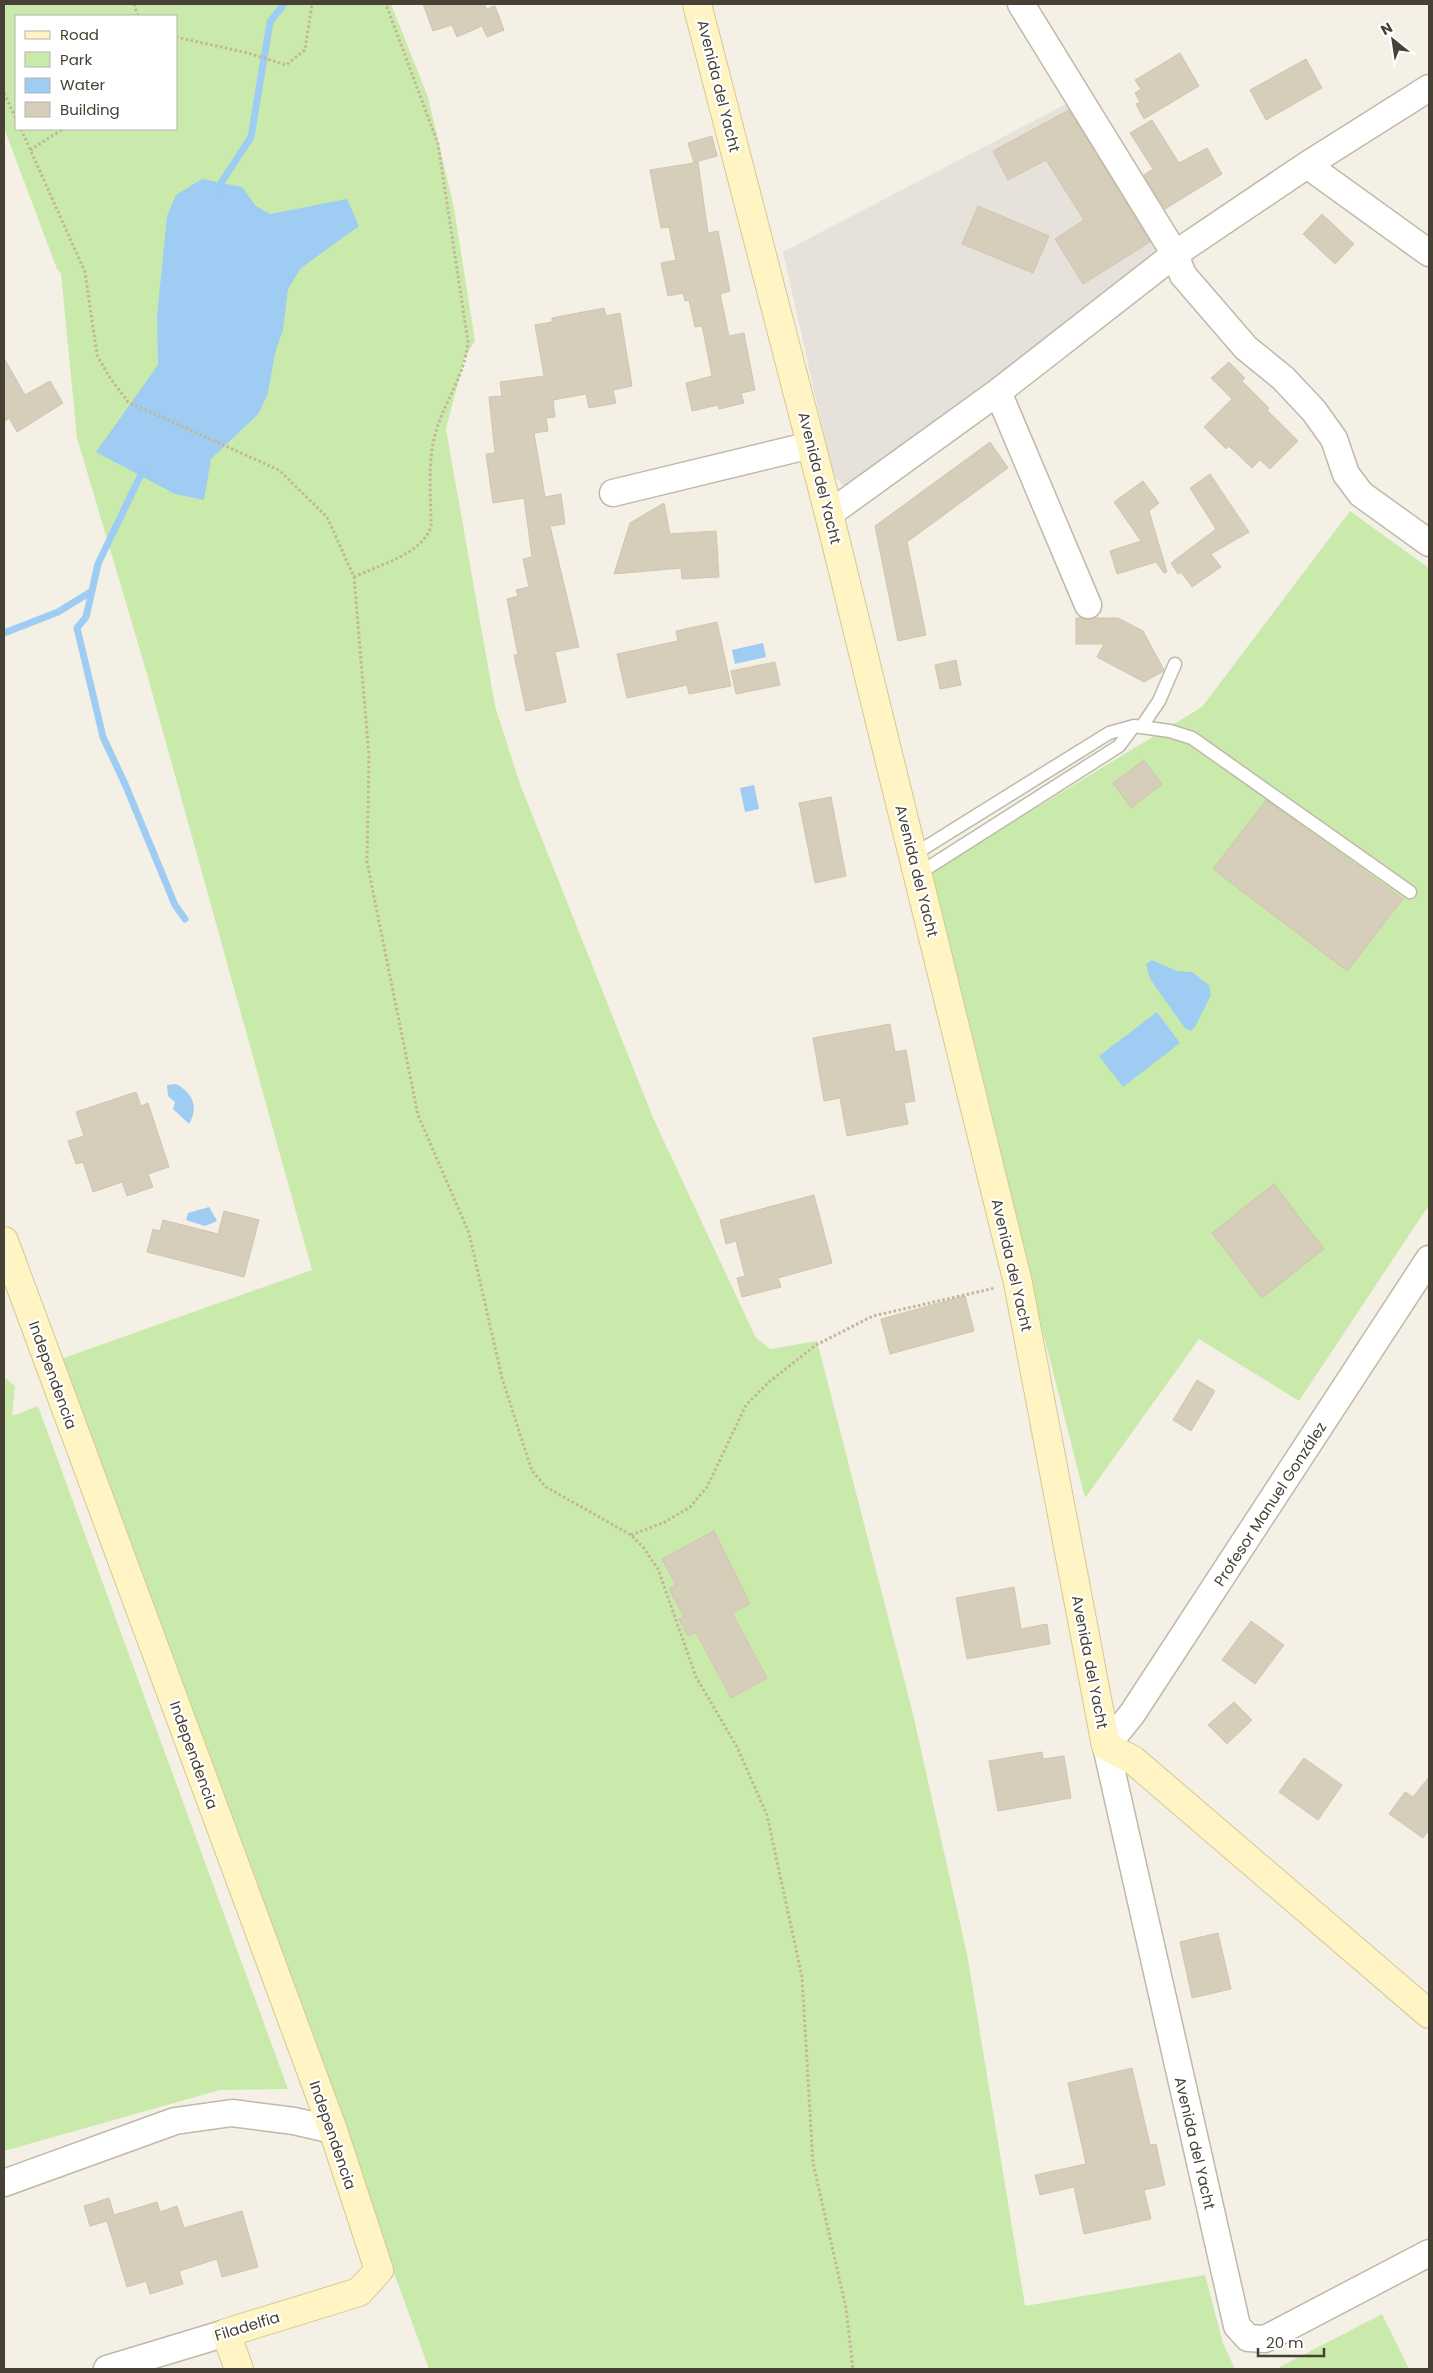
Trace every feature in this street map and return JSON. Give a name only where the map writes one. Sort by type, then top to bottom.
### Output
[{"type":"street","name":"Avenida del Yacht","points":[[698,4],[829,514],[1018,1283],[1106,1746],[1237,2326],[1248,2338],[1265,2339],[1429,2253]]},
{"type":"street","points":[[1021,4],[1175,254],[1183,274],[1246,348],[1283,378],[1314,411],[1334,439],[1346,474],[1361,494],[1429,543]]},
{"type":"street","points":[[829,514],[998,392],[1175,254],[1307,165],[1429,88]]},
{"type":"street","points":[[1307,165],[1429,253]]},
{"type":"street","points":[[998,392],[1088,605]]},
{"type":"street","points":[[613,493],[811,445]]},
{"type":"street","name":"Independencia","points":[[4,1241],[333,2130],[380,2270]]},
{"type":"street","name":"Profesor Manuel González","points":[[1106,1746],[1132,1714],[1429,1259]]},
{"type":"street","name":"Avenida del Yacht","points":[[1106,1746],[1133,1760],[1429,2014]]},
{"type":"street","points":[[4,2183],[175,2121],[232,2113],[294,2121],[333,2130]]},
{"type":"street","name":"Filadelfia","points":[[107,2369],[359,2292],[380,2270]]},
{"type":"street","points":[[226,2332],[239,2369]]},
{"type":"lane","points":[[915,864],[1044,793],[1119,746],[1160,701],[1175,664]]},
{"type":"lane","points":[[915,864],[1037,778],[1109,733],[1138,726],[1170,731],[1192,738],[1410,892]]},
{"type":"lane","points":[[1037,778],[1044,793]]},
{"type":"path","points":[[178,37],[248,54],[276,64],[286,65],[305,50],[312,4]]},
{"type":"path","points":[[354,577],[418,548],[428,534],[431,526],[433,445],[441,420],[466,363],[468,342],[438,144],[386,4]]},
{"type":"path","points":[[4,92],[15,117]]},
{"type":"path","points":[[21,130],[85,272],[97,355],[110,378],[128,402],[279,470],[327,517],[354,577],[369,756],[367,862],[418,1115],[469,1233],[502,1378],[532,1471],[546,1487],[631,1535],[643,1547],[658,1568],[696,1677],[737,1748],[767,1815],[802,1977],[812,2163],[846,2308],[853,2369]]},
{"type":"path","points":[[30,150],[62,130]]},
{"type":"path","points":[[631,1535],[664,1522],[690,1507],[707,1487],[746,1405],[769,1382],[816,1345],[873,1316],[1018,1283]]},
{"type":"shaded area","points":[[1070,102],[1161,244],[1157,260],[850,486],[843,485],[833,475],[783,252]]},
{"type":"green space","points":[[4,4],[391,4],[428,97],[454,208],[475,341],[464,359],[446,429],[495,706],[520,784],[654,1120],[756,1338],[770,1349],[817,1341],[912,1710],[967,1954],[1025,2306],[1205,2275],[1223,2343],[1235,2369],[429,2369],[61,1359],[312,1270],[145,667],[77,438],[61,274],[57,269],[4,128]]},
{"type":"green space","points":[[1350,511],[1429,568],[1429,1205],[1299,1401],[1199,1339],[1085,1498],[927,874],[1202,707]]},
{"type":"green space","points":[[4,1377],[15,1386],[12,1416],[38,1406],[288,2089],[220,2090],[4,2151]]},
{"type":"green space","points":[[1382,2314],[1409,2369],[1276,2369]]},
{"type":"water","points":[[202,179],[242,187],[256,206],[270,214],[347,199],[359,226],[301,268],[288,289],[283,330],[275,353],[268,393],[259,413],[211,459],[204,500],[175,494],[96,452],[158,365],[157,316],[167,216],[176,195]]},
{"type":"water","points":[[763,643],[766,657],[735,664],[732,650]]},
{"type":"water","points":[[754,785],[759,809],[745,812],[740,788]]},
{"type":"water","points":[[1152,960],[1177,971],[1192,972],[1209,985],[1211,995],[1195,1027],[1191,1031],[1185,1028],[1150,979],[1146,964]]},
{"type":"water","points":[[1157,1012],[1180,1043],[1123,1087],[1099,1056]]},
{"type":"water","points":[[176,1084],[187,1092],[193,1101],[194,1112],[189,1124],[173,1109],[175,1102],[168,1096],[167,1085]]},
{"type":"water","points":[[209,1207],[217,1221],[205,1226],[186,1220],[188,1213]]},
{"type":"building","points":[[423,4],[484,4],[487,9],[495,6],[504,30],[487,37],[482,26],[457,37],[452,25],[433,31]]},
{"type":"building","points":[[1180,53],[1199,86],[1144,119],[1136,104],[1140,102],[1135,93],[1141,89],[1135,80]]},
{"type":"building","points":[[1306,59],[1322,88],[1266,120],[1250,90]]},
{"type":"building","points":[[1069,110],[1150,242],[1083,284],[1055,239],[1084,220],[1046,160],[1008,180],[993,151]]},
{"type":"building","points":[[1152,120],[1179,163],[1207,148],[1222,174],[1165,209],[1144,175],[1153,169],[1130,133]]},
{"type":"building","points":[[712,136],[717,156],[695,162],[698,162],[708,233],[718,231],[730,291],[720,294],[729,336],[744,333],[755,390],[741,393],[744,403],[719,409],[718,405],[692,411],[686,383],[712,376],[702,326],[695,327],[689,300],[685,301],[683,293],[668,296],[661,263],[676,260],[669,227],[661,228],[650,170],[694,163],[688,143]]},
{"type":"building","points":[[978,206],[1049,236],[1033,273],[962,244]]},
{"type":"building","points":[[1322,214],[1354,244],[1335,264],[1303,234]]},
{"type":"building","points":[[604,308],[606,316],[620,313],[632,386],[613,390],[616,403],[589,408],[586,394],[553,400],[555,417],[546,418],[548,431],[534,433],[545,497],[561,494],[565,524],[550,526],[579,647],[555,652],[566,702],[526,711],[514,655],[518,655],[507,599],[518,596],[516,590],[529,587],[523,559],[532,557],[524,498],[493,503],[486,454],[495,453],[489,397],[502,396],[500,382],[544,376],[535,325],[552,322],[552,318]]},
{"type":"building","points":[[4,358],[25,395],[50,381],[63,403],[17,432],[9,418],[4,422]]},
{"type":"building","points":[[1229,362],[1245,378],[1242,381],[1269,408],[1267,410],[1298,441],[1270,469],[1260,460],[1252,468],[1229,446],[1226,449],[1204,427],[1232,399],[1211,378]]},
{"type":"building","points":[[990,442],[1008,468],[907,542],[926,635],[898,641],[875,526]]},
{"type":"building","points":[[1210,474],[1249,532],[1211,554],[1221,567],[1192,587],[1181,572],[1178,574],[1171,563],[1216,529],[1190,488]]},
{"type":"building","points":[[1143,481],[1159,503],[1149,511],[1167,572],[1164,573],[1156,562],[1117,574],[1110,551],[1141,541],[1114,502]]},
{"type":"building","points":[[664,503],[670,534],[716,531],[719,577],[682,579],[681,568],[614,574],[630,523]]},
{"type":"building","points":[[1076,618],[1118,618],[1143,631],[1164,670],[1144,682],[1097,657],[1104,644],[1076,644]]},
{"type":"building","points":[[717,622],[731,686],[689,694],[687,685],[627,698],[617,654],[678,641],[676,631]]},
{"type":"building","points":[[956,660],[961,685],[940,689],[935,665]]},
{"type":"building","points":[[775,662],[780,685],[736,694],[731,671]]},
{"type":"building","points":[[1144,760],[1162,784],[1131,808],[1113,783]]},
{"type":"building","points":[[831,797],[846,876],[815,883],[799,803]]},
{"type":"building","points":[[1266,800],[1403,899],[1347,971],[1213,869]]},
{"type":"building","points":[[890,1024],[895,1052],[906,1050],[915,1101],[904,1103],[908,1124],[847,1136],[840,1098],[824,1101],[813,1038]]},
{"type":"building","points":[[136,1092],[141,1106],[148,1103],[169,1167],[148,1174],[153,1187],[127,1196],[122,1182],[93,1192],[83,1162],[76,1164],[68,1141],[84,1136],[76,1112]]},
{"type":"building","points":[[1274,1184],[1324,1249],[1262,1298],[1212,1233]]},
{"type":"building","points":[[814,1195],[832,1263],[778,1278],[781,1287],[742,1297],[737,1278],[745,1276],[736,1241],[726,1244],[720,1220]]},
{"type":"building","points":[[224,1211],[259,1220],[244,1277],[147,1252],[153,1229],[160,1231],[163,1220],[218,1234]]},
{"type":"building","points":[[965,1296],[974,1331],[890,1354],[881,1319]]},
{"type":"building","points":[[1197,1380],[1215,1391],[1191,1431],[1173,1420]]},
{"type":"building","points":[[714,1531],[750,1604],[732,1613],[767,1678],[731,1698],[696,1632],[688,1636],[679,1619],[684,1617],[669,1589],[676,1585],[662,1559]]},
{"type":"building","points":[[1014,1587],[1021,1629],[1047,1624],[1050,1644],[967,1659],[956,1598]]},
{"type":"building","points":[[1251,1621],[1284,1645],[1255,1684],[1222,1660]]},
{"type":"building","points":[[1234,1702],[1252,1720],[1227,1744],[1208,1725]]},
{"type":"building","points":[[1042,1752],[1043,1759],[1064,1756],[1071,1798],[998,1811],[989,1761]]},
{"type":"building","points":[[1304,1758],[1342,1785],[1318,1820],[1279,1792]]},
{"type":"building","points":[[1429,1777],[1429,1829],[1423,1838],[1389,1814],[1405,1792],[1413,1797]]},
{"type":"building","points":[[1218,1933],[1231,1989],[1192,1998],[1180,1942]]},
{"type":"building","points":[[1132,2068],[1150,2145],[1156,2144],[1165,2185],[1144,2190],[1151,2219],[1084,2234],[1074,2187],[1040,2195],[1035,2175],[1086,2164],[1068,2083]]},
{"type":"building","points":[[109,2198],[114,2215],[157,2202],[160,2212],[177,2206],[184,2228],[242,2211],[258,2267],[222,2277],[217,2259],[179,2271],[183,2284],[150,2294],[146,2281],[127,2287],[107,2221],[90,2226],[84,2206]]},
{"type":"waterway","points":[[220,192],[221,183],[251,137],[270,22],[284,4]]},
{"type":"waterway","points":[[144,468],[98,564],[86,617],[77,628],[103,737],[125,784],[175,905],[185,919]]},
{"type":"waterway","points":[[4,633],[58,612],[92,591]]}]
